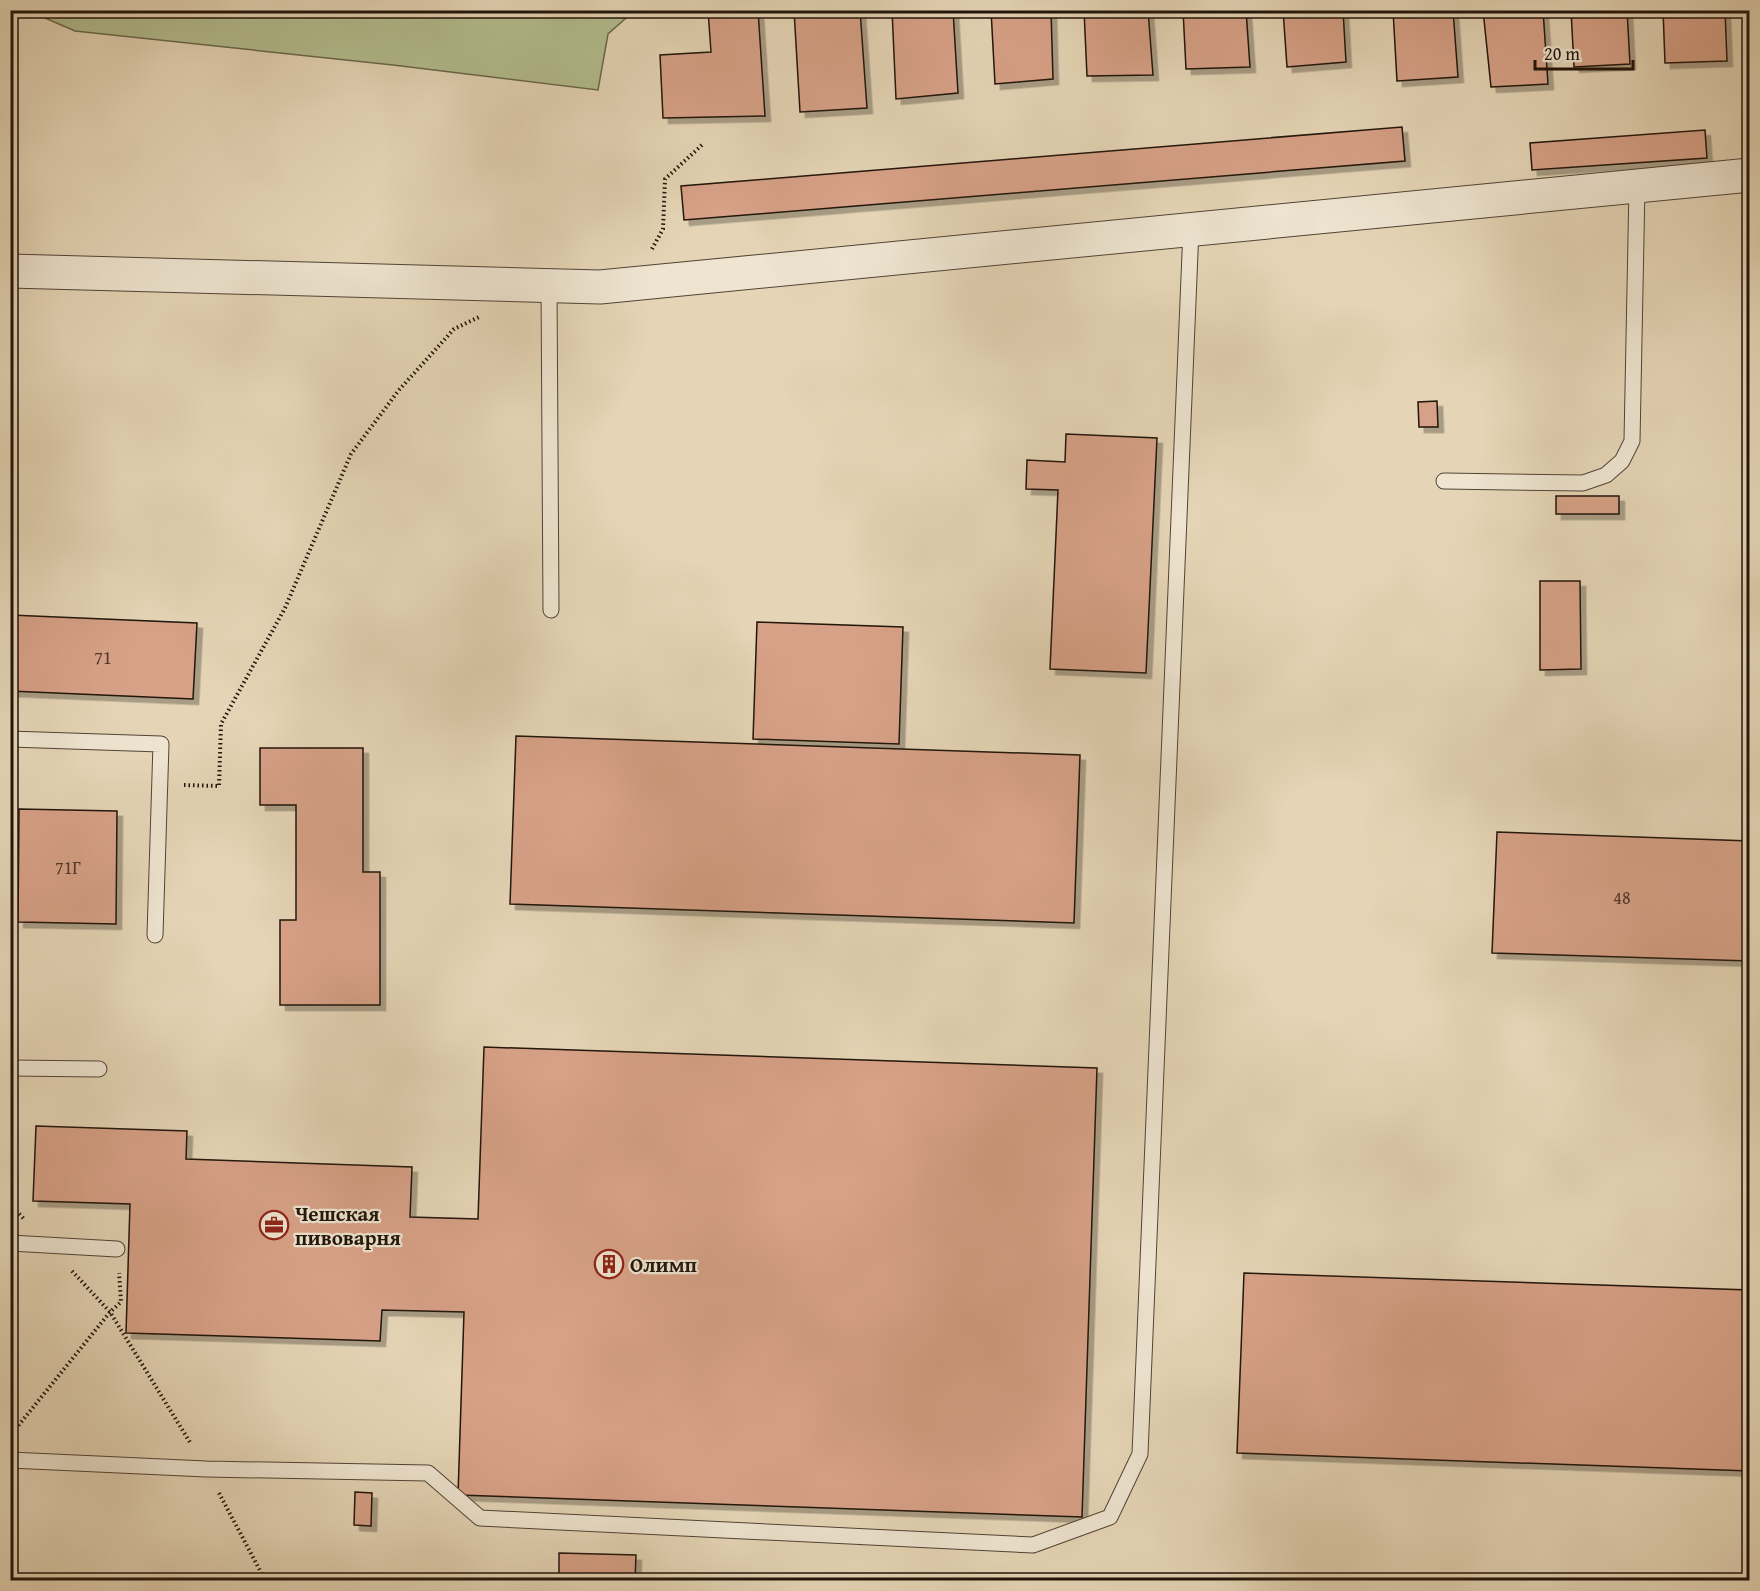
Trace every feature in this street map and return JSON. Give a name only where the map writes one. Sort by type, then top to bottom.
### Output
[{"type":"street","points":[[10,271],[600,287],[1749,175]]},
{"type":"lane","points":[[1444,481],[1583,483],[1606,475],[1622,461],[1632,441],[1637,186]]},
{"type":"lane","points":[[10,1460],[206,1468],[428,1473],[480,1518],[1033,1545],[1110,1517],[1140,1455],[1191,229]]},
{"type":"lane","points":[[549,285],[551,610]]},
{"type":"lane","points":[[10,739],[161,744],[155,936]]},
{"type":"lane","points":[[10,1068],[99,1069]]},
{"type":"lane","points":[[10,1243],[117,1249]]},
{"type":"path","points":[[651,252],[663,230],[665,179],[702,145]]},
{"type":"path","points":[[160,785],[219,786],[220,724],[285,608],[351,454],[399,390],[454,329],[486,314]]},
{"type":"path","points":[[10,1204],[110,1312],[206,1468],[265,1581]]},
{"type":"path","points":[[10,1436],[110,1312],[121,1302],[117,1249]]},
{"type":"green space","points":[[29,11],[634,11],[608,34],[598,90],[393,65],[75,31]]},
{"type":"building","points":[[708,10],[758,10],[765,116],[663,118],[660,55],[711,52]]},
{"type":"building","points":[[794,10],[860,10],[867,108],[800,112]]},
{"type":"building","points":[[892,10],[953,10],[958,93],[896,99]]},
{"type":"building","points":[[991,10],[1051,10],[1053,79],[995,84]]},
{"type":"building","points":[[1084,10],[1148,10],[1153,75],[1087,76]]},
{"type":"building","points":[[1183,10],[1246,10],[1250,67],[1186,69]]},
{"type":"building","points":[[1283,10],[1343,10],[1346,62],[1287,67]]},
{"type":"building","points":[[1393,10],[1453,10],[1458,77],[1397,81]]},
{"type":"building","points":[[1483,10],[1543,10],[1548,84],[1491,87]]},
{"type":"building","points":[[1571,10],[1627,10],[1630,64],[1574,67]]},
{"type":"building","points":[[1663,10],[1725,10],[1727,61],[1665,63]]},
{"type":"building","points":[[1402,127],[1405,161],[684,220],[681,186]]},
{"type":"building","points":[[1705,130],[1707,158],[1532,170],[1530,143]]},
{"type":"building","points":[[1437,401],[1438,427],[1419,427],[1418,402]]},
{"type":"building","points":[[1066,434],[1157,438],[1146,673],[1050,669],[1058,490],[1026,489],[1027,460],[1065,462]]},
{"type":"building","points":[[1556,496],[1619,496],[1619,514],[1556,514]]},
{"type":"building","points":[[1540,581],[1580,581],[1581,669],[1540,670]]},
{"type":"building","points":[[10,615],[197,623],[193,699],[10,691]]},
{"type":"building","points":[[757,622],[903,627],[899,744],[753,739]]},
{"type":"building","points":[[516,736],[1080,755],[1074,923],[510,904]]},
{"type":"building","points":[[260,748],[363,748],[363,872],[380,872],[380,1005],[280,1005],[280,920],[296,920],[296,805],[260,805]]},
{"type":"building","points":[[19,809],[117,811],[116,924],[18,922]]},
{"type":"building","points":[[1497,832],[1750,841],[1750,961],[1492,953]]},
{"type":"building","name":"Олимп","points":[[484,1047],[1097,1068],[1082,1517],[458,1495],[464,1312],[382,1310],[380,1341],[126,1333],[130,1204],[33,1201],[36,1126],[187,1131],[186,1159],[412,1167],[410,1217],[478,1219]]},
{"type":"building","points":[[1244,1273],[1750,1290],[1750,1471],[1237,1453]]},
{"type":"building","points":[[355,1492],[372,1493],[371,1526],[354,1525]]},
{"type":"building","points":[[559,1553],[636,1555],[635,1580],[559,1580]]},
{"type":"place","name":"Чешская пивоварня","points":[[274,1225]]},
{"type":"place","name":"Олимп","points":[[609,1264]]}]
